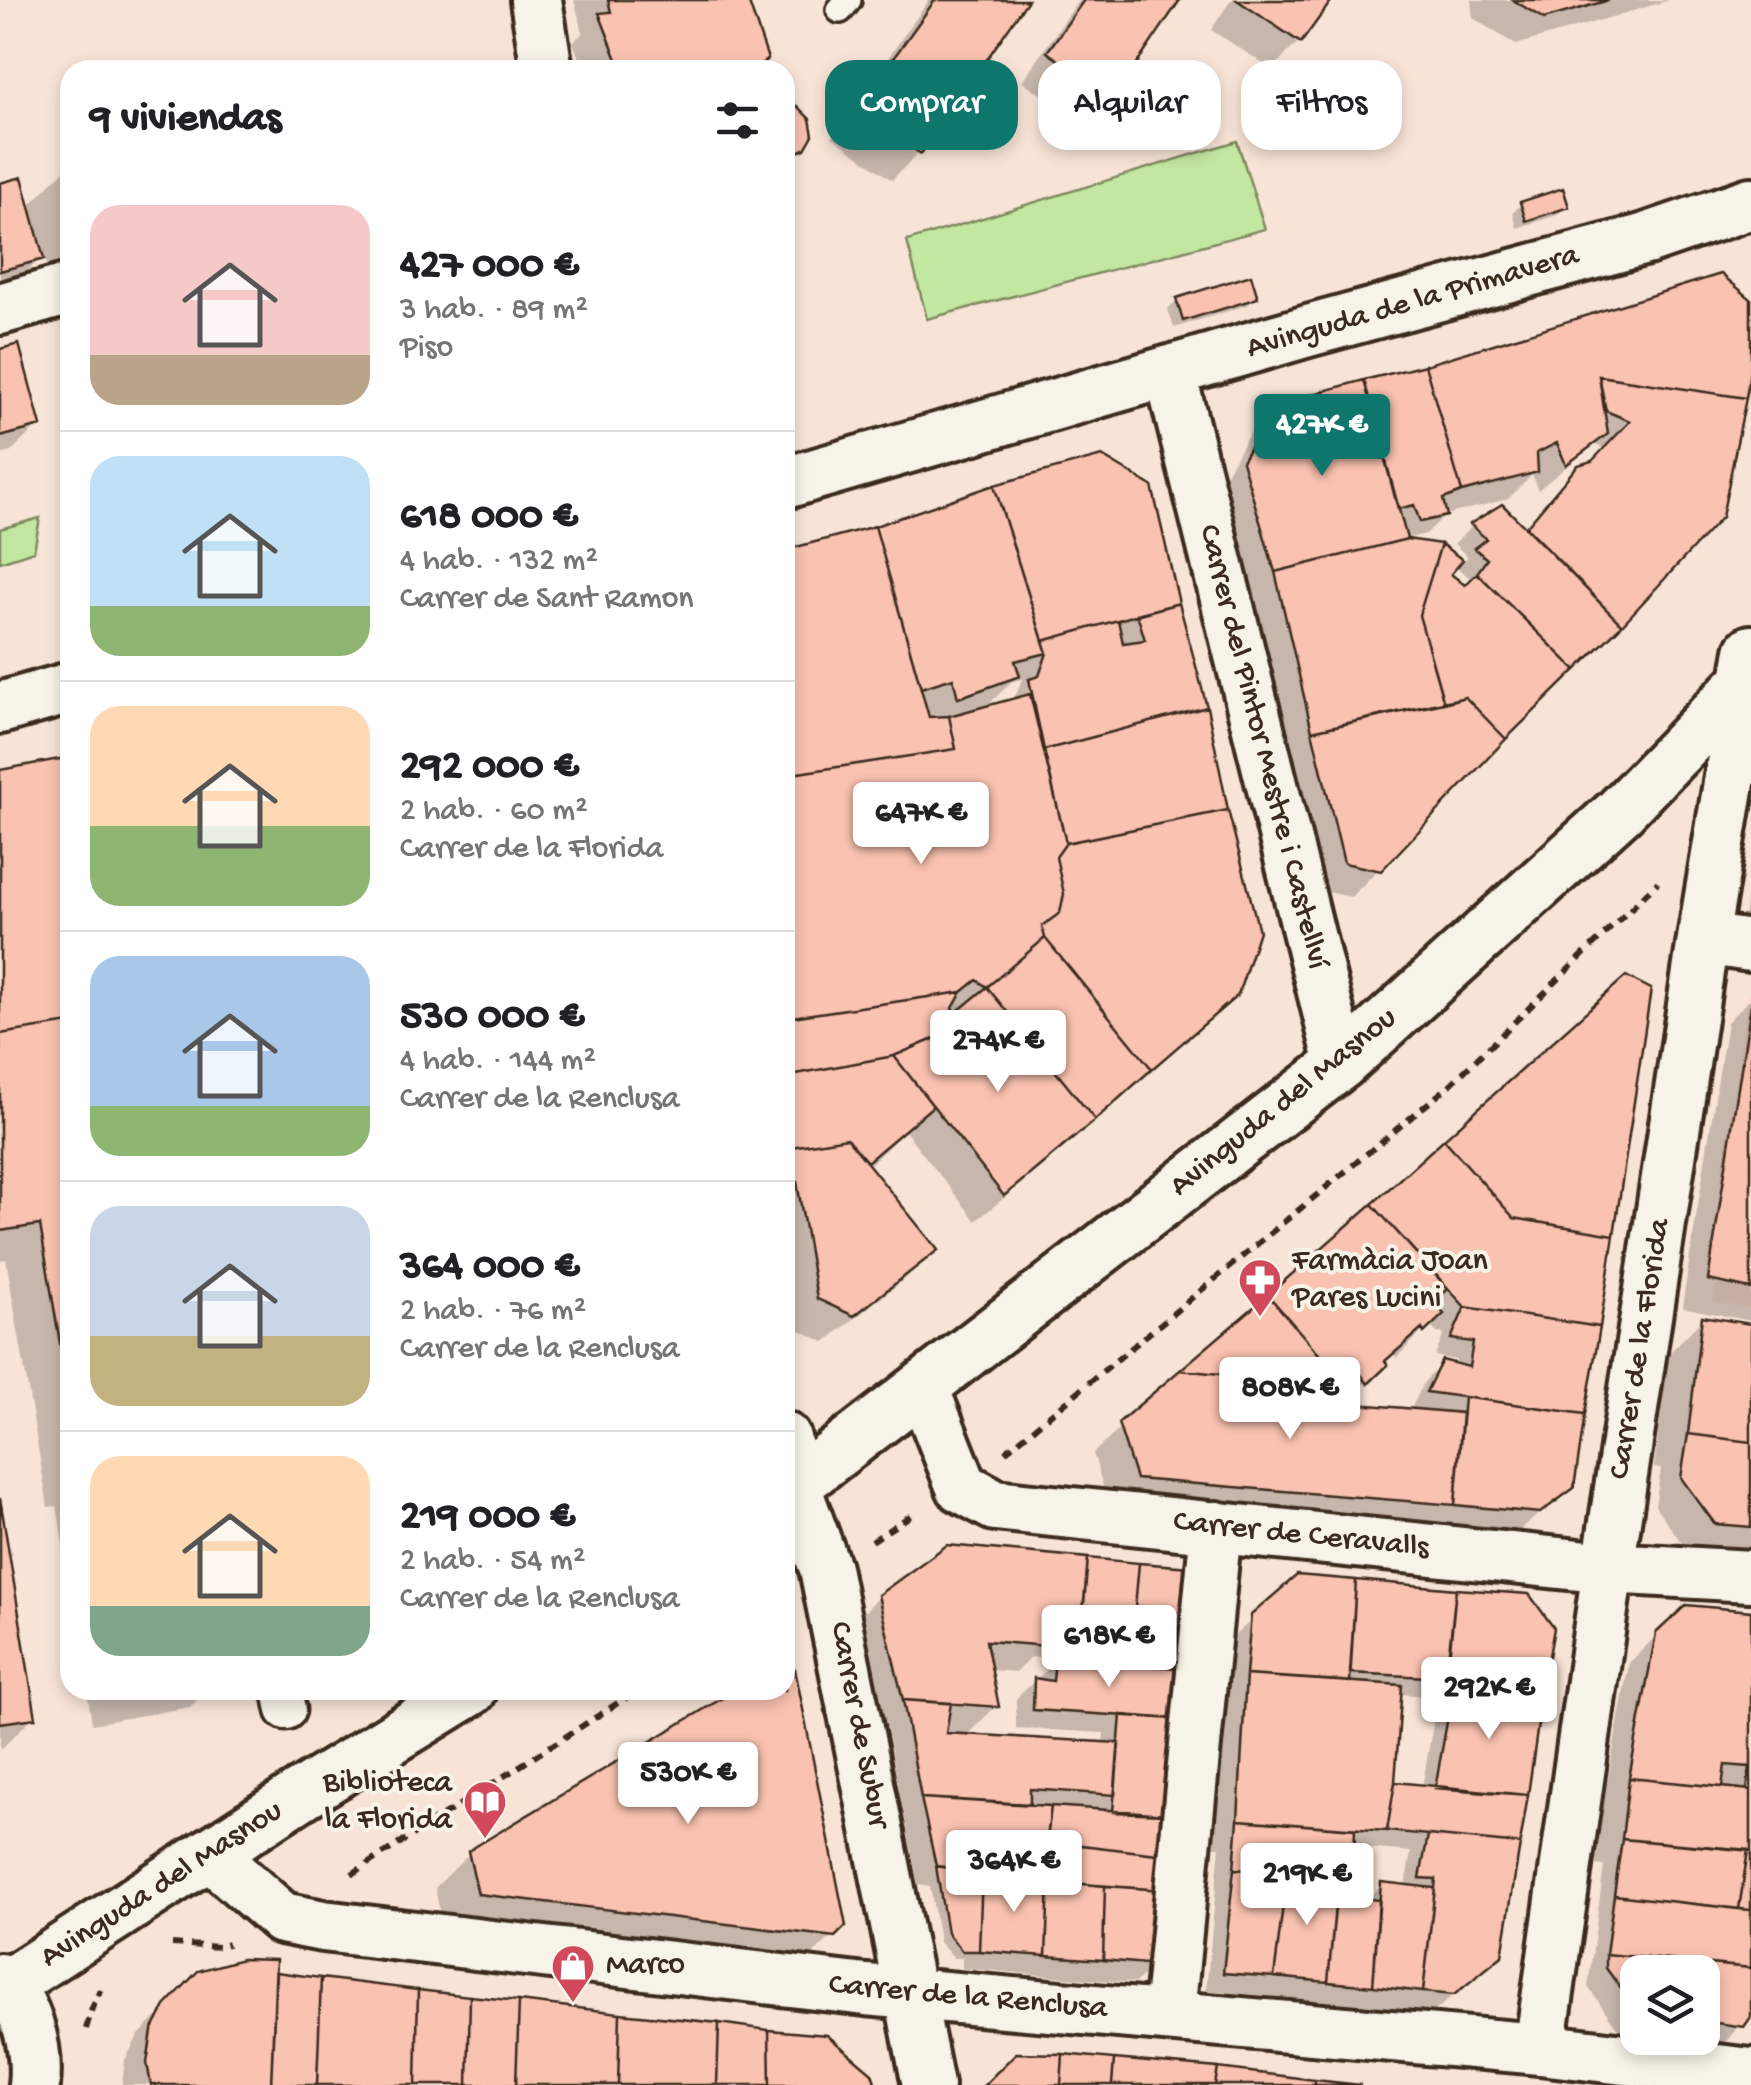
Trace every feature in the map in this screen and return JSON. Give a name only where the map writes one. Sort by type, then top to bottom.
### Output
[{"type":"street","points":[[536,0],[545,60]]},
{"type":"street","name":"Avinguda de la Primavera","points":[[795,481],[1646,238],[1751,202]]},
{"type":"street","points":[[0,309],[60,292]]},
{"type":"street","name":"Carrer del Pintor Mestre i Castellví","points":[[1170,372],[1342,1064]]},
{"type":"street","name":"Avinguda del Masnou","points":[[795,1486],[1342,1064],[1620,811],[1750,669]]},
{"type":"street","name":"Carrer de la Florida","points":[[1540,2049],[1703,938],[1750,669]]},
{"type":"street","points":[[0,708],[60,691]]},
{"type":"street","points":[[1703,938],[1751,946]]},
{"type":"street","points":[[923,1388],[962,1486]]},
{"type":"street","name":"Carrer de Ceravalls","points":[[962,1486],[995,1505],[1608,1568],[1751,1576]]},
{"type":"street","name":"Carrer de Subur","points":[[795,1501],[826,1568],[928,2085]]},
{"type":"street","points":[[1169,2015],[1216,1527]]},
{"type":"street","name":"Avinguda del Masnou","points":[[4,1982],[455,1700]]},
{"type":"street","name":"Carrer de la Renclusa","points":[[210,1854],[282,1918],[323,1926],[912,1995],[1540,2049],[1751,2074]]},
{"type":"street","points":[[4,1982],[28,2024],[36,2065],[34,2085]]},
{"type":"path","points":[[857,1551],[962,1486],[1449,1086],[1723,816]]},
{"type":"path","points":[[348,1877],[622,1700]]},
{"type":"path","name":"Avinguda del Masnou","points":[[154,1948],[171,1944],[220,1948],[238,1940]]},
{"type":"path","name":"Avinguda del Masnou","points":[[85,2034],[92,2008],[106,1983]]},
{"type":"shaded area","points":[[1748,994],[1751,1308],[1713,1303],[1716,1284],[1706,1282]]},
{"type":"green space","points":[[1237,141],[1265,229],[927,319],[907,241],[1207,150],[1221,150],[1221,146]]},
{"type":"green space","points":[[40,518],[34,551],[0,562],[0,529]]},
{"type":"building","points":[[608,0],[748,0],[768,59],[617,60],[599,13],[611,12]]},
{"type":"building","points":[[935,0],[1028,0],[986,60],[892,60]]},
{"type":"building","points":[[1084,0],[1180,0],[1139,60],[1058,60],[1047,52]]},
{"type":"building","points":[[1237,0],[1332,0],[1301,43]]},
{"type":"building","points":[[1513,0],[1609,0],[1544,19]]},
{"type":"building","points":[[795,105],[810,119],[813,135],[805,149],[795,153]]},
{"type":"building","points":[[22,177],[44,259],[0,271],[0,183]]},
{"type":"building","points":[[1563,188],[1569,207],[1526,221],[1520,202]]},
{"type":"building","points":[[1721,274],[1751,299],[1751,365],[1746,398],[1599,376],[1608,434],[1566,465],[1557,443],[1537,453],[1538,472],[1462,492],[1425,365]]},
{"type":"building","points":[[1251,275],[1258,298],[1183,321],[1176,298]]},
{"type":"building","points":[[19,344],[41,426],[0,437],[0,349]]},
{"type":"building","points":[[1425,365],[1462,492],[1443,499],[1447,516],[1420,522],[1414,505],[1398,509],[1364,380]]},
{"type":"building","points":[[1599,376],[1746,398],[1722,517],[1622,625],[1526,527],[1578,465],[1592,461],[1630,421],[1606,411]]},
{"type":"building","points":[[1364,380],[1407,539],[1275,572],[1242,461],[1276,404]]},
{"type":"building","points":[[1102,456],[1152,486],[1179,603],[1043,641],[994,485]]},
{"type":"building","points":[[994,485],[1047,653],[1015,661],[1020,676],[958,698],[953,678],[921,688],[875,526]]},
{"type":"building","points":[[1502,504],[1622,625],[1576,670],[1477,573],[1487,559],[1474,548],[1486,539],[1470,524]]},
{"type":"building","points":[[875,526],[929,717],[949,716],[956,749],[795,773],[795,547]]},
{"type":"building","points":[[1407,539],[1441,544],[1419,615],[1444,703],[1312,731],[1275,572]]},
{"type":"building","points":[[1441,544],[1463,560],[1451,574],[1465,585],[1477,573],[1576,670],[1506,739],[1465,697],[1444,703],[1419,615]]},
{"type":"building","points":[[1179,603],[1207,707],[1044,750],[1029,679],[1039,676],[1047,653],[1043,641],[1118,620],[1123,643],[1145,640],[1137,614]]},
{"type":"building","points":[[1030,694],[1066,843],[1056,857],[1064,894],[1060,913],[1042,926],[1045,938],[987,987],[977,980],[962,992],[795,1017],[795,773],[956,749],[949,716]]},
{"type":"building","points":[[1465,697],[1506,739],[1381,871],[1344,863],[1312,731]]},
{"type":"building","points":[[1207,707],[1228,810],[1066,843],[1044,750]]},
{"type":"building","points":[[60,759],[60,1025],[0,1034],[0,770]]},
{"type":"building","points":[[1228,810],[1259,931],[1238,995],[1152,1069],[1045,938],[1042,926],[1060,913],[1064,894],[1056,857],[1066,843]]},
{"type":"building","points":[[1045,938],[1152,1069],[1095,1120],[987,987]]},
{"type":"building","points":[[1626,976],[1651,989],[1614,1235],[1514,1218],[1444,1139]]},
{"type":"building","points":[[987,987],[1095,1120],[1004,1196],[894,1056],[936,1038],[947,1056],[980,1029],[958,1011]]},
{"type":"building","points":[[962,992],[936,1038],[894,1056],[795,1074],[795,1017]]},
{"type":"building","points":[[1751,1005],[1751,1289],[1708,1280]]},
{"type":"building","points":[[60,1025],[60,1343],[40,1225],[0,1231],[0,1034]]},
{"type":"building","points":[[894,1056],[933,1106],[867,1162],[847,1138],[795,1146],[795,1074]]},
{"type":"building","points":[[847,1138],[938,1250],[854,1316],[817,1299],[795,1170],[795,1146]]},
{"type":"building","points":[[1444,1139],[1514,1218],[1614,1235],[1600,1327],[1465,1307],[1372,1204]]},
{"type":"building","points":[[1372,1204],[1448,1289],[1434,1303],[1444,1314],[1385,1361],[1388,1365],[1368,1384],[1357,1369],[1344,1383],[1268,1295]]},
{"type":"building","points":[[1268,1295],[1344,1383],[1331,1385],[1180,1370]]},
{"type":"building","points":[[1465,1307],[1600,1327],[1585,1414],[1426,1392],[1442,1360],[1469,1367],[1473,1342],[1451,1339]]},
{"type":"building","points":[[1702,1316],[1751,1324],[1751,1442],[1688,1434]]},
{"type":"building","points":[[1180,1370],[1271,1379],[1267,1402],[1287,1404],[1288,1398],[1462,1413],[1455,1505],[1136,1479],[1118,1423]]},
{"type":"building","points":[[1464,1397],[1585,1414],[1574,1488],[1540,1513],[1455,1505]]},
{"type":"building","points":[[1688,1434],[1751,1442],[1751,1527],[1715,1524],[1681,1478]]},
{"type":"building","points":[[0,1498],[36,1718],[0,1723]]},
{"type":"building","points":[[947,1545],[1088,1558],[1081,1634],[1048,1630],[1046,1646],[986,1641],[999,1707],[903,1700],[878,1595]]},
{"type":"building","points":[[1088,1558],[1139,1563],[1130,1663],[1099,1663],[1102,1630],[1082,1627]]},
{"type":"building","points":[[1139,1563],[1190,1567],[1179,1668],[1130,1663]]},
{"type":"building","points":[[1297,1575],[1356,1580],[1350,1682],[1246,1675],[1251,1615]]},
{"type":"building","points":[[1356,1580],[1456,1589],[1446,1678],[1350,1673]]},
{"type":"building","points":[[1456,1589],[1529,1594],[1554,1628],[1542,1696],[1446,1689]]},
{"type":"building","points":[[1686,1605],[1751,1611],[1751,1790],[1747,1789],[1750,1767],[1725,1765],[1722,1787],[1629,1778],[1656,1633]]},
{"type":"building","points":[[1055,1659],[1179,1668],[1174,1719],[1033,1710],[1034,1678],[1053,1681]]},
{"type":"building","points":[[795,1669],[846,1926],[835,1937],[478,1894],[468,1851],[719,1700],[795,1700]]},
{"type":"building","points":[[1246,1675],[1402,1685],[1387,1831],[1238,1820]]},
{"type":"building","points":[[1453,1689],[1542,1696],[1528,1795],[1435,1788]]},
{"type":"building","points":[[903,1700],[951,1703],[946,1733],[1119,1743],[1115,1795],[1030,1789],[1030,1804],[921,1798]]},
{"type":"building","points":[[1121,1715],[1174,1719],[1166,1814],[1113,1812]]},
{"type":"building","points":[[1629,1778],[1751,1790],[1751,1851],[1622,1839]]},
{"type":"building","points":[[1395,1782],[1528,1795],[1520,1844],[1387,1831]]},
{"type":"building","points":[[921,1798],[1051,1806],[1042,1881],[936,1866]]},
{"type":"building","points":[[1051,1806],[1166,1814],[1166,1855],[1047,1841]]},
{"type":"building","points":[[1238,1820],[1355,1829],[1353,1880],[1280,1873],[1283,1849],[1266,1847],[1263,1871],[1234,1869]]},
{"type":"building","points":[[1428,1835],[1520,1844],[1502,1956],[1454,1995],[1423,1992],[1436,1879],[1420,1878]]},
{"type":"building","points":[[1622,1839],[1748,1850],[1739,1909],[1614,1895]]},
{"type":"building","points":[[1047,1841],[1166,1855],[1163,1890],[1042,1881]]},
{"type":"building","points":[[1748,1850],[1751,1851],[1751,1910],[1739,1909]]},
{"type":"building","points":[[936,1866],[982,1873],[979,1951],[962,1951],[947,1933]]},
{"type":"building","points":[[1234,1869],[1287,1873],[1274,1977],[1223,1973]]},
{"type":"building","points":[[982,1873],[1049,1881],[1046,1956],[979,1951]]},
{"type":"building","points":[[1287,1873],[1338,1877],[1328,1982],[1274,1977]]},
{"type":"building","points":[[1049,1881],[1105,1886],[1103,1960],[1046,1956]]},
{"type":"building","points":[[1381,1882],[1435,1888],[1423,1992],[1373,1986]]},
{"type":"building","points":[[1105,1886],[1163,1890],[1156,1965],[1103,1960]]},
{"type":"building","points":[[1336,1895],[1379,1900],[1373,1986],[1328,1982]]},
{"type":"building","points":[[1614,1895],[1751,1910],[1751,1968],[1720,1965],[1720,1955],[1606,1954]]},
{"type":"building","points":[[1606,1954],[1620,1955],[1620,1987],[1606,1968]]},
{"type":"building","points":[[242,1959],[276,1960],[271,2085],[151,2085],[147,2063],[152,2031],[165,2006],[198,1971]]},
{"type":"building","points":[[1720,1965],[1751,1968],[1751,2017],[1744,2027],[1720,2024]]},
{"type":"building","points":[[276,1972],[321,1978],[317,2085],[271,2085]]},
{"type":"building","points":[[321,1978],[418,1990],[416,2085],[317,2085]]},
{"type":"building","points":[[418,1990],[470,1996],[468,2085],[416,2085]]},
{"type":"building","points":[[470,1996],[519,2001],[516,2085],[468,2085]]},
{"type":"building","points":[[519,2001],[620,2013],[618,2085],[516,2085]]},
{"type":"building","points":[[620,2013],[719,2023],[717,2085],[618,2085]]},
{"type":"building","points":[[719,2023],[769,2030],[770,2085],[717,2085]]},
{"type":"building","points":[[769,2030],[827,2035],[872,2073],[876,2085],[770,2085]]},
{"type":"building","points":[[1016,2053],[1063,2054],[1061,2085],[984,2085]]},
{"type":"building","points":[[1063,2054],[1114,2059],[1112,2085],[1061,2085]]},
{"type":"building","points":[[1114,2059],[1218,2068],[1215,2085],[1112,2085]]},
{"type":"building","points":[[1218,2068],[1315,2080],[1315,2085],[1215,2085]]},
{"type":"building","points":[[1315,2080],[1361,2085],[1315,2085]]},
{"type":"place","name":"Farmàcia Joan Pares Lucini","points":[[1260,1318]]},
{"type":"place","name":"Biblioteca la Florida","points":[[485,1840]]},
{"type":"place","name":"Marco","points":[[573,2004]]}]
